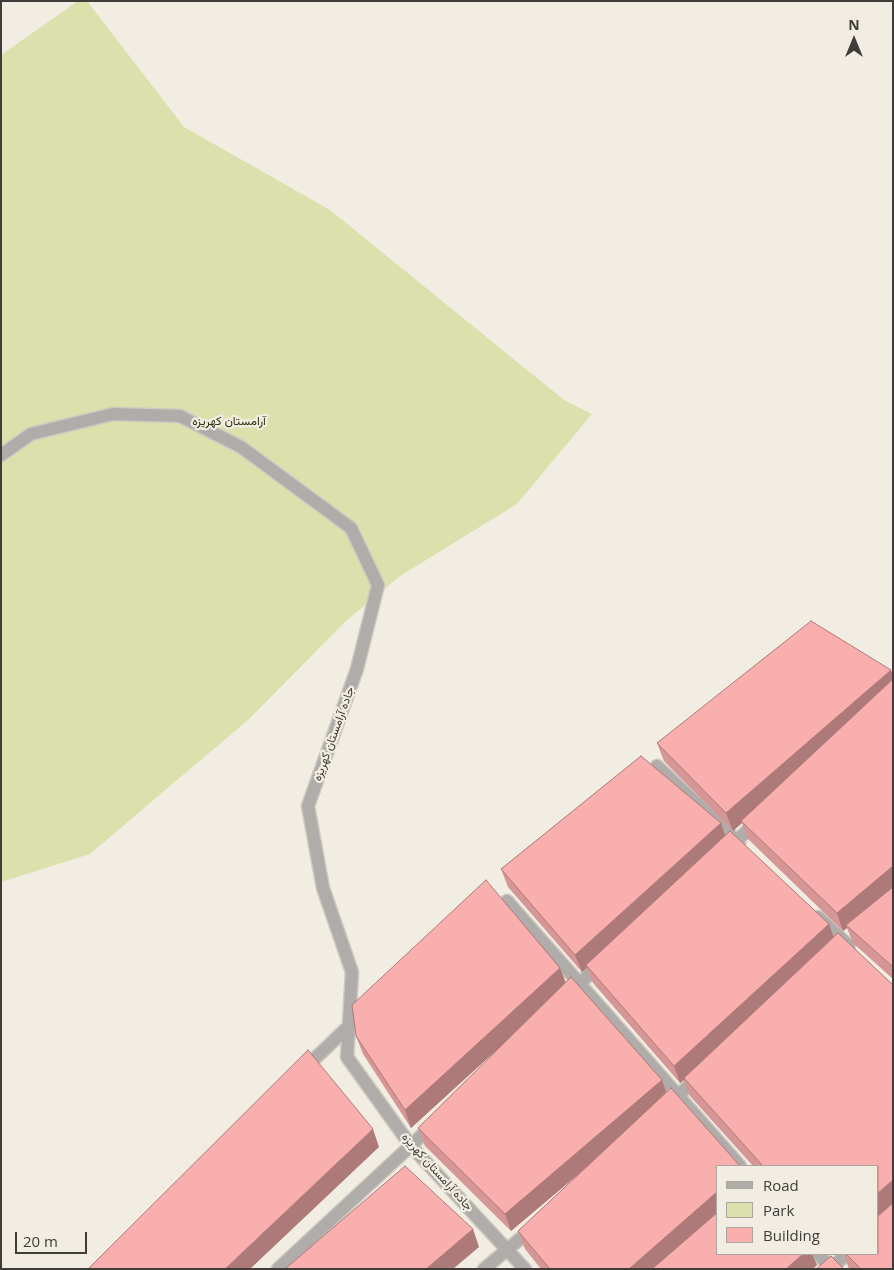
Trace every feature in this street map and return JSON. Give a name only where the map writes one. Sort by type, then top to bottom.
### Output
[{"type":"street","name":"جاده آرامستان کهریزه","points":[[1,455],[31,434],[113,414],[180,416],[241,447],[351,528],[378,585],[357,669],[308,806],[323,888],[352,972],[347,1057],[411,1146],[525,1269]]},
{"type":"street","points":[[657,766],[751,854]]},
{"type":"street","points":[[715,859],[765,816]]},
{"type":"street","points":[[507,901],[739,1165]]},
{"type":"street","points":[[809,908],[859,955]]},
{"type":"street","points":[[559,1004],[608,956]]},
{"type":"street","points":[[292,1082],[349,1026]]},
{"type":"street","points":[[657,1114],[708,1068]]},
{"type":"street","points":[[278,1269],[446,1112]]},
{"type":"street","points":[[484,1269],[508,1251],[543,1218]]},
{"type":"street","points":[[819,1255],[830,1268],[846,1255]]},
{"type":"green space","name":"آرامستان کهریزه","points":[[78,1],[87,1],[184,127],[330,210],[564,400],[592,414],[517,504],[400,576],[346,621],[249,719],[90,854],[1,882],[1,55]]},
{"type":"building","points":[[811,621],[891,670],[726,813],[657,743]]},
{"type":"building","points":[[893,679],[893,866],[837,913],[741,821]]},
{"type":"building","points":[[641,756],[721,823],[575,955],[501,869]]},
{"type":"building","points":[[730,831],[829,924],[674,1066],[586,965]]},
{"type":"building","points":[[486,880],[560,968],[405,1110],[356,1036],[352,1005]]},
{"type":"building","points":[[893,887],[893,967],[846,925]]},
{"type":"building","points":[[838,933],[893,985],[893,1180],[879,1192],[879,1165],[762,1165],[684,1078]]},
{"type":"building","points":[[571,977],[662,1080],[505,1214],[418,1128]]},
{"type":"building","points":[[308,1050],[373,1129],[225,1269],[88,1269]]},
{"type":"building","points":[[671,1088],[739,1165],[716,1165],[716,1193],[629,1269],[550,1269],[518,1231]]},
{"type":"building","points":[[405,1166],[473,1229],[426,1269],[285,1269]]},
{"type":"building","points":[[893,1203],[893,1269],[861,1269],[847,1255],[879,1255],[879,1215]]},
{"type":"building","points":[[716,1214],[716,1255],[802,1255],[786,1269],[652,1269]]},
{"type":"building","points":[[831,1256],[844,1269],[816,1269]]}]
